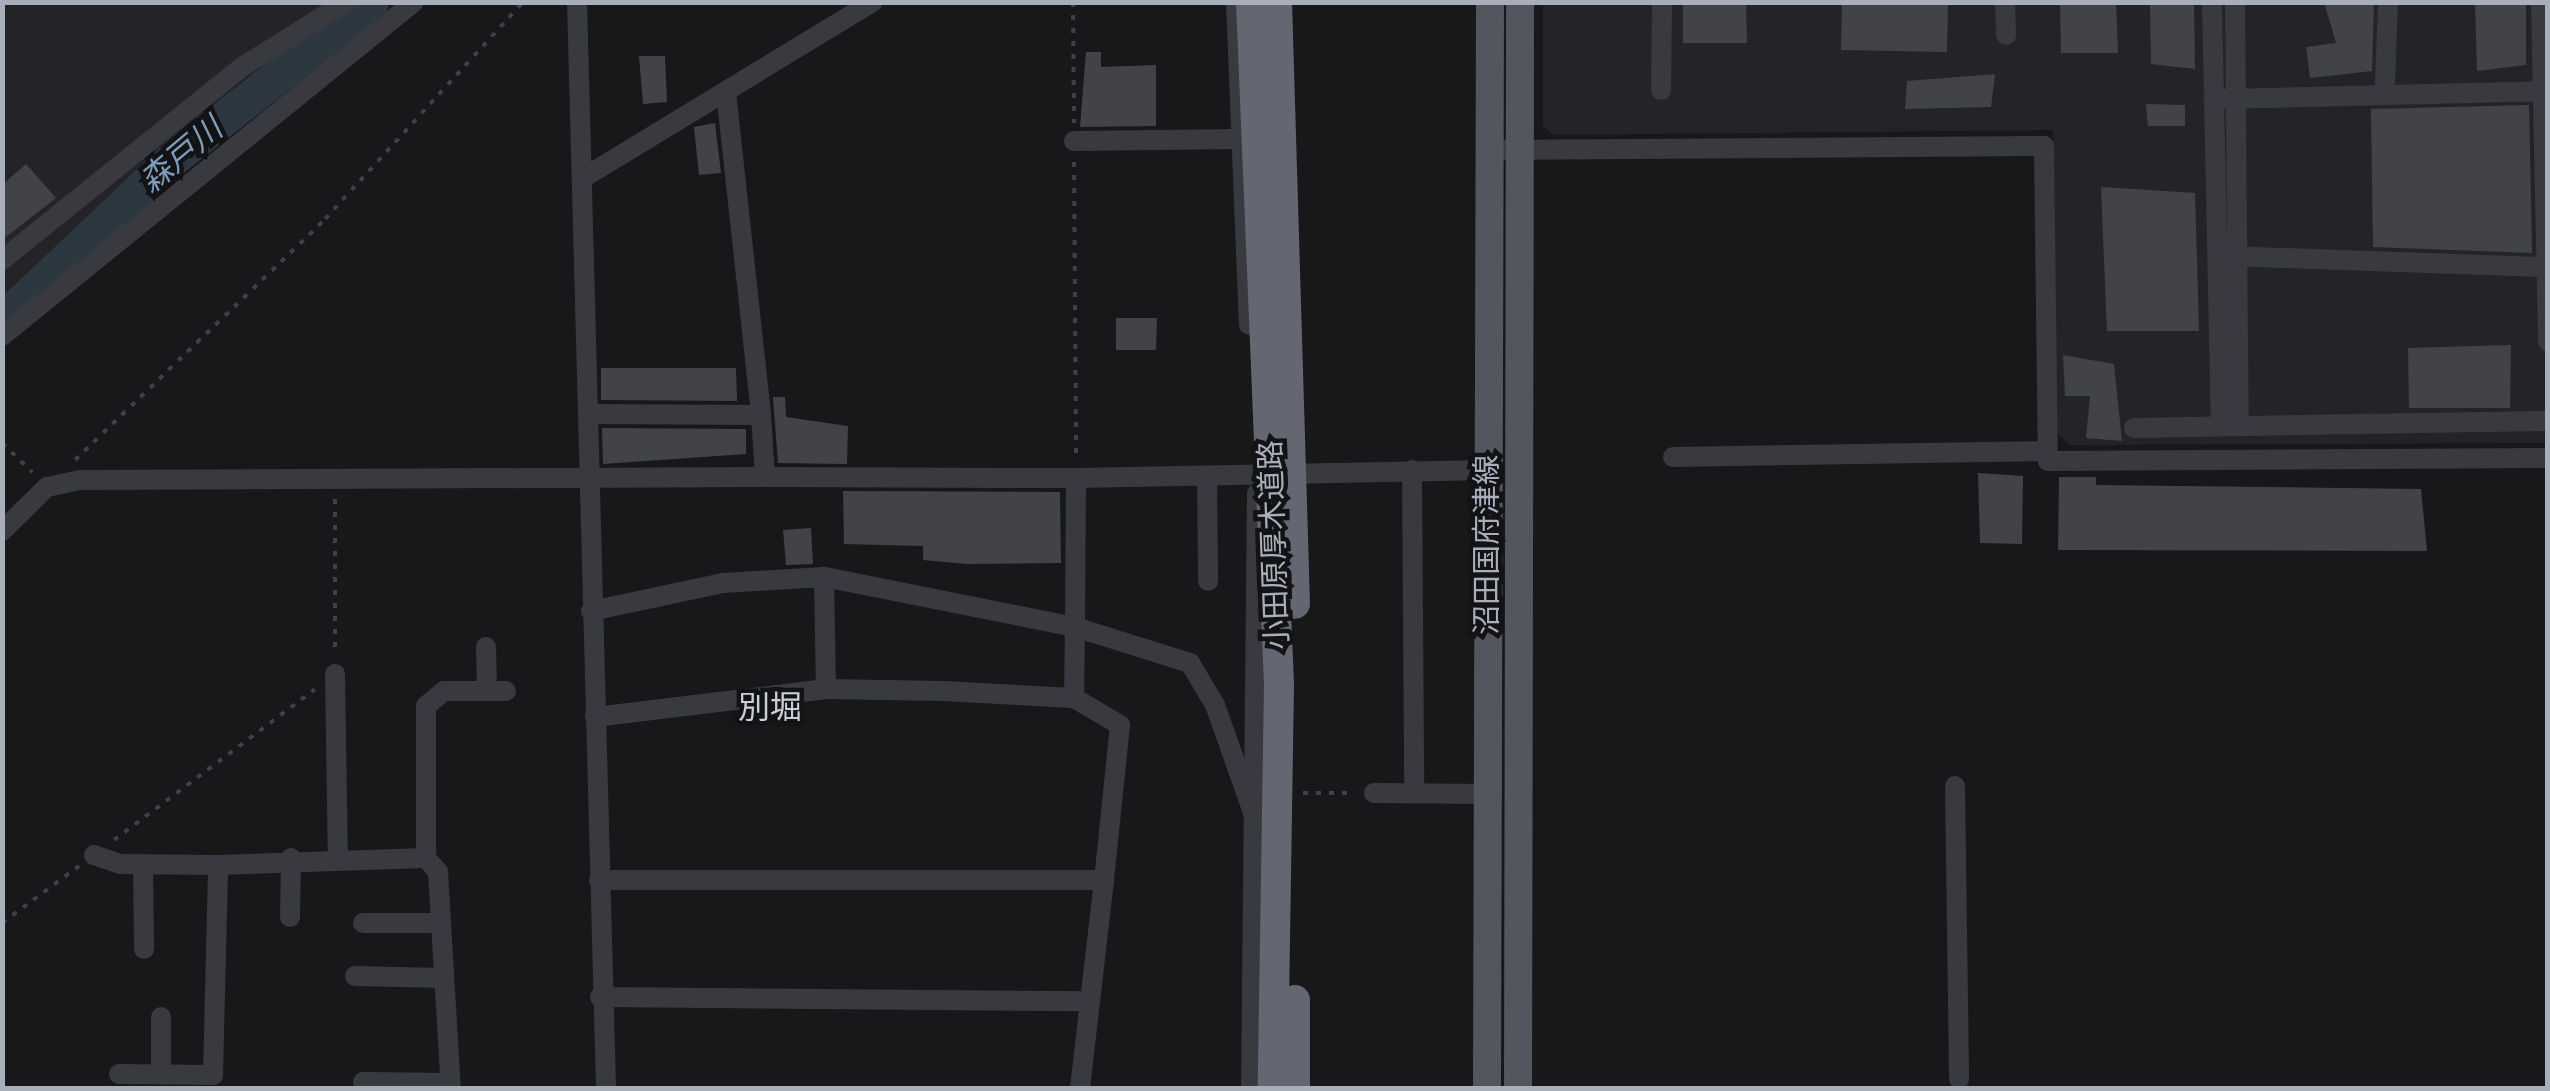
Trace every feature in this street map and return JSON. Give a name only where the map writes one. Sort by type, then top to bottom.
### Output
[{"type":"highway","name":"小田原厚木道路","points":[[1251,2],[1279,685],[1273,1088]]},
{"type":"highway","name":"小田原厚木道路","points":[[1277,2],[1296,408],[1295,1088]]},
{"type":"main road","name":"沼田国府津線","points":[[1488,1088],[1490,2]]},
{"type":"main road","name":"沼田国府津線","points":[[1518,1088],[1520,2]]},
{"type":"street","points":[[2,260],[242,67],[346,2]]},
{"type":"street","points":[[2,336],[414,2]]},
{"type":"street","points":[[577,2],[600,998],[606,1088]]},
{"type":"street","points":[[583,178],[872,2]]},
{"type":"street","points":[[1236,2],[1256,477],[1258,824],[1252,1088]]},
{"type":"street","points":[[1661,90],[1662,2]]},
{"type":"street","points":[[2006,2],[2006,35]]},
{"type":"street","points":[[2212,2],[2225,98],[2230,426]]},
{"type":"street","points":[[2225,98],[2235,2]]},
{"type":"street","points":[[2385,83],[2388,2]]},
{"type":"street","points":[[2540,2],[2548,342]]},
{"type":"street","points":[[2225,98],[2543,91]]},
{"type":"street","points":[[726,92],[766,476]]},
{"type":"street","points":[[1074,141],[1241,138]]},
{"type":"street","points":[[1490,150],[2044,146],[2048,461],[2548,458]]},
{"type":"street","points":[[2229,256],[2546,267]]},
{"type":"street","points":[[588,414],[761,415]]},
{"type":"street","points":[[2134,428],[2548,420]]},
{"type":"street","points":[[1673,457],[2047,452]]},
{"type":"street","points":[[1412,470],[1414,794]]},
{"type":"street","points":[[2,531],[47,487],[334,478],[1256,477],[1489,470]]},
{"type":"street","points":[[1207,477],[1208,581]]},
{"type":"street","points":[[1074,698],[1076,478]]},
{"type":"street","points":[[591,610],[723,583],[824,577],[1075,628],[1190,664],[1258,824]]},
{"type":"street","points":[[824,577],[826,689]]},
{"type":"street","points":[[362,1082],[450,1086],[438,872],[426,858],[426,706],[444,691],[496,691],[486,647]]},
{"type":"street","points":[[335,674],[338,858]]},
{"type":"street","points":[[596,717],[826,689],[1074,698],[1120,725],[1080,1088]]},
{"type":"street","points":[[1956,786],[1959,1079]]},
{"type":"street","points":[[1374,793],[1489,794]]},
{"type":"street","points":[[94,854],[144,864],[218,865],[291,858],[426,858]]},
{"type":"street","points":[[290,917],[291,858]]},
{"type":"street","points":[[144,864],[144,949]]},
{"type":"street","points":[[119,1074],[162,1074],[220,1082],[218,865]]},
{"type":"street","points":[[599,880],[1104,880]]},
{"type":"street","points":[[363,923],[440,923]]},
{"type":"street","points":[[355,976],[443,978]]},
{"type":"street","points":[[600,998],[1088,1002]]},
{"type":"street","points":[[161,1018],[162,1074]]},
{"type":"path","points":[[2,443],[47,487],[324,219],[522,2]]},
{"type":"path","points":[[1073,2],[1076,478]]},
{"type":"path","points":[[2,923],[335,674],[334,478]]},
{"type":"path","points":[[1298,793],[1374,793]]},
{"type":"shaded area","points":[[3,3],[357,3],[3,310]]},
{"type":"shaded area","points":[[1543,3],[2547,3],[2547,443],[2070,445],[2055,431],[2053,130],[1553,135],[1543,125]]},
{"type":"building","points":[[1683,2],[1746,2],[1747,43],[1683,43]]},
{"type":"building","points":[[1842,2],[1948,2],[1947,52],[1841,50]]},
{"type":"building","points":[[2060,2],[2116,2],[2118,53],[2061,53]]},
{"type":"building","points":[[2150,2],[2194,2],[2195,69],[2151,64]]},
{"type":"building","points":[[2324,2],[2374,2],[2372,71],[2310,78],[2306,47],[2336,43]]},
{"type":"building","points":[[2475,2],[2526,2],[2526,65],[2477,71]]},
{"type":"building","points":[[1086,52],[1101,52],[1101,67],[1156,65],[1156,126],[1080,127]]},
{"type":"building","points":[[639,56],[665,56],[667,102],[643,104]]},
{"type":"building","points":[[1995,74],[1991,107],[1905,109],[1907,81]]},
{"type":"building","points":[[2146,104],[2185,105],[2185,126],[2148,126]]},
{"type":"building","points":[[2529,105],[2532,253],[2373,247],[2371,109]]},
{"type":"building","points":[[715,123],[721,173],[699,175],[694,127]]},
{"type":"building","points":[[26,164],[56,198],[2,240],[2,185]]},
{"type":"building","points":[[2101,187],[2195,193],[2199,331],[2107,331]]},
{"type":"building","points":[[1116,318],[1157,318],[1156,350],[1116,350]]},
{"type":"building","points":[[2511,345],[2510,408],[2409,408],[2408,348]]},
{"type":"building","points":[[2063,355],[2114,364],[2122,441],[2086,438],[2090,396],[2065,396]]},
{"type":"building","points":[[601,368],[736,368],[737,401],[601,400]]},
{"type":"building","points":[[773,397],[785,397],[786,417],[848,426],[847,464],[778,463]]},
{"type":"building","points":[[602,428],[746,429],[746,454],[603,464]]},
{"type":"building","points":[[1978,473],[2023,476],[2022,544],[1980,543]]},
{"type":"building","points":[[2059,477],[2096,477],[2096,485],[2421,489],[2427,551],[2058,550]]},
{"type":"building","points":[[843,491],[1060,492],[1061,563],[967,564],[923,560],[923,546],[844,544]]},
{"type":"building","points":[[811,528],[813,564],[786,565],[783,530]]},
{"type":"waterway","name":"森戸川","points":[[2,320],[171,160],[371,2]]},
{"type":"district","name":"別堀","points":[[770,707]]}]
